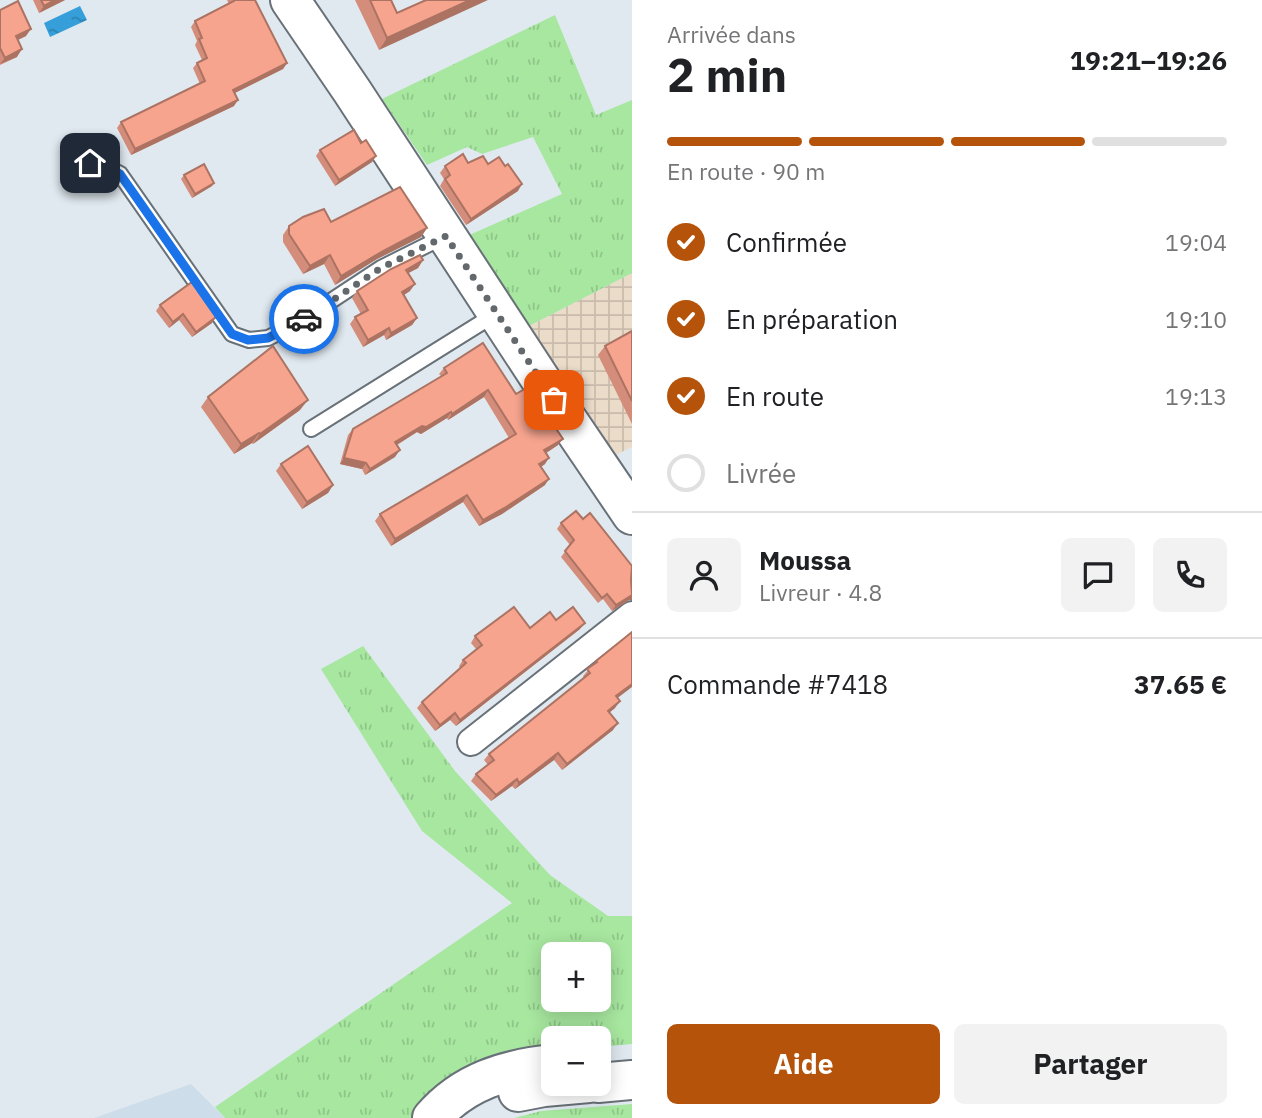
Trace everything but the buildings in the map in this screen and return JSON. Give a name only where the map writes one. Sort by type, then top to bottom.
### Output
[{"type":"street","points":[[290,0],[632,515]]},
{"type":"street","points":[[471,742],[632,615]]},
{"type":"street","points":[[611,1059],[632,1058]]},
{"type":"street","points":[[432,1118],[449,1101],[481,1080],[520,1068],[541,1065]]},
{"type":"street","points":[[611,1082],[632,1080]]},
{"type":"street","points":[[463,1118],[481,1105],[520,1091],[541,1089]]},
{"type":"lane","points":[[69,167],[90,163],[107,166],[120,174],[232,334],[248,340],[268,338],[296,324],[381,268],[446,236]]},
{"type":"lane","points":[[311,429],[496,313]]},
{"type":"shaded area","points":[[632,273],[632,447],[605,460],[527,327]]},
{"type":"shaded area","points":[[191,1084],[225,1118],[94,1118]]},
{"type":"green space","points":[[555,15],[596,115],[632,100],[632,273],[527,327],[467,236],[562,194],[533,137],[482,154],[467,147],[427,165],[382,99]]},
{"type":"green space","points":[[363,646],[455,771],[550,875],[608,916],[632,916],[632,1044],[611,1046],[611,1026],[541,1026],[541,1056],[428,1102],[413,1118],[225,1118],[215,1107],[512,903],[422,831],[321,669]]},
{"type":"green space","points":[[632,1104],[632,1118],[514,1118],[541,1111]]},
{"type":"water","points":[[80,6],[87,20],[50,37],[44,23]]},
{"type":"way so far","points":[[304,319],[391,262],[446,236],[554,400]]},
{"type":"route","points":[[90,163],[107,166],[120,174],[232,334],[248,340],[268,338],[304,319]]}]
